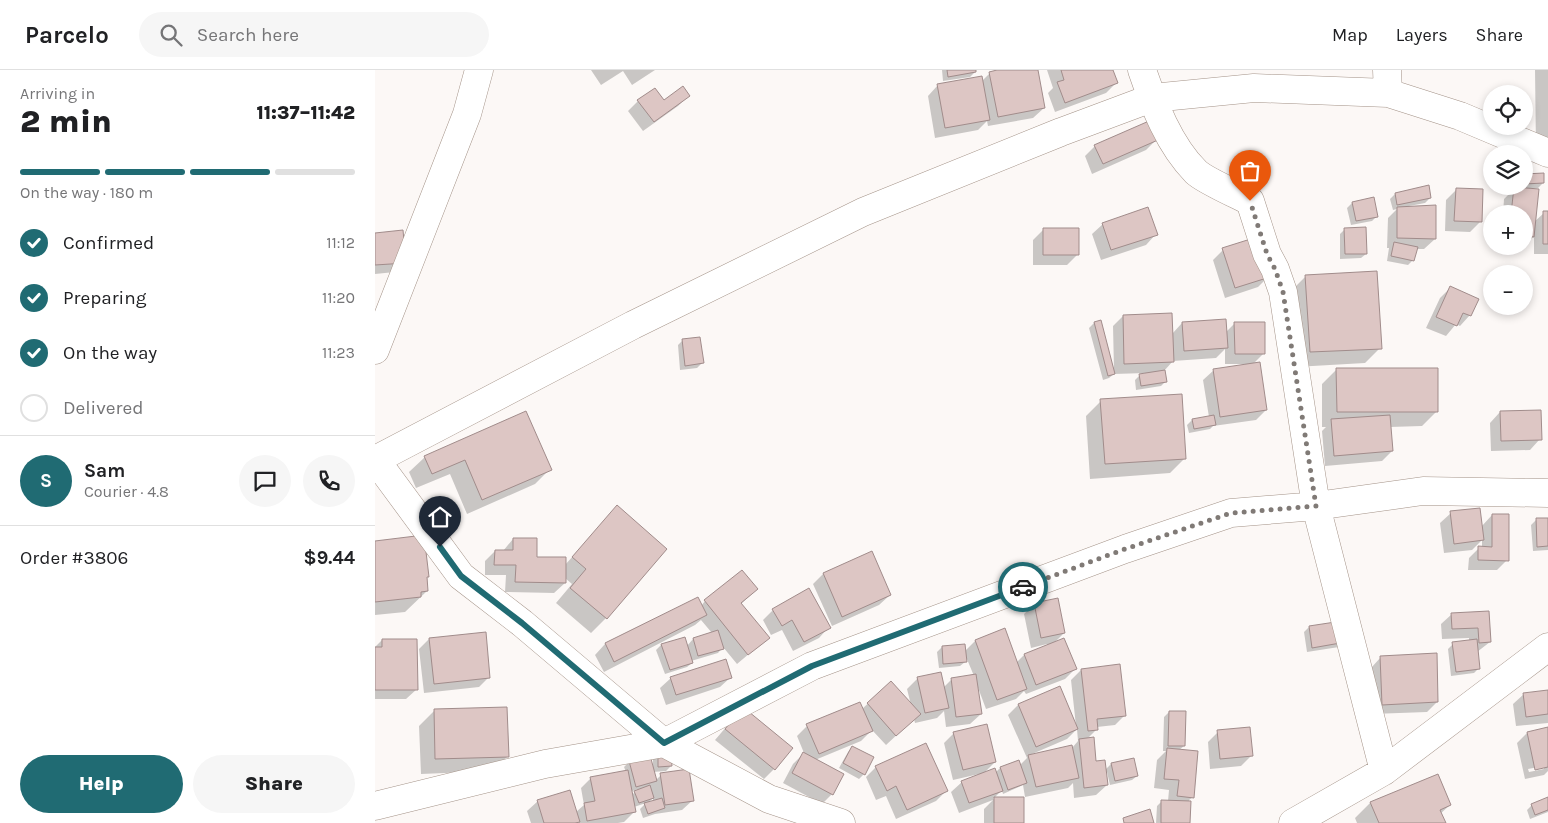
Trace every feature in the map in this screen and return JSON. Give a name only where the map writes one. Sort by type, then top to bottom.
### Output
[{"type":"street","points":[[375,350],[385,293],[467,114],[479,70]]},
{"type":"street","points":[[1142,70],[1152,98],[1176,146],[1197,173],[1250,201],[1267,254],[1275,269],[1283,292],[1316,506],[1384,771]]},
{"type":"street","points":[[841,823],[769,799],[664,743],[522,623],[461,576],[375,460],[633,325],[863,212],[1152,98],[1254,88],[1388,82],[1460,116],[1548,153]]},
{"type":"street","points":[[375,806],[545,764],[664,743],[812,666],[1125,549],[1231,513],[1316,506],[1423,491],[1548,492]]},
{"type":"street","points":[[1293,823],[1384,771],[1548,647]]},
{"type":"building","points":[[947,70],[976,70],[976,72],[948,77]]},
{"type":"building","points":[[997,70],[1038,70],[1045,108],[998,117],[989,72]]},
{"type":"building","points":[[1061,70],[1113,70],[1118,83],[1065,103],[1057,82],[1064,80]]},
{"type":"building","points":[[982,76],[990,120],[945,128],[937,84]]},
{"type":"building","points":[[683,86],[690,96],[654,122],[637,100],[655,88],[664,100]]},
{"type":"building","points":[[1149,121],[1158,140],[1103,164],[1094,145]]},
{"type":"building","points":[[1544,173],[1544,183],[1533,184],[1533,174]]},
{"type":"building","points":[[1429,185],[1431,198],[1397,205],[1395,193]]},
{"type":"building","points":[[1456,188],[1483,189],[1482,222],[1454,221]]},
{"type":"building","points":[[1533,189],[1539,189],[1534,237],[1533,205],[1512,205],[1513,195],[1533,195]]},
{"type":"building","points":[[1374,197],[1378,217],[1356,221],[1352,202]]},
{"type":"building","points":[[1436,205],[1436,239],[1397,238],[1397,207]]},
{"type":"building","points":[[1148,207],[1158,235],[1111,250],[1102,223]]},
{"type":"building","points":[[1543,211],[1548,211],[1548,244],[1543,244]]},
{"type":"building","points":[[1366,227],[1367,254],[1345,254],[1344,228]]},
{"type":"building","points":[[1043,228],[1079,228],[1079,255],[1043,255]]},
{"type":"building","points":[[403,230],[406,263],[375,265],[375,233]]},
{"type":"building","points":[[1257,237],[1270,277],[1235,288],[1222,248]]},
{"type":"building","points":[[1394,242],[1418,247],[1414,261],[1391,256]]},
{"type":"building","points":[[1377,271],[1382,349],[1310,352],[1305,275]]},
{"type":"building","points":[[1450,286],[1479,299],[1471,316],[1463,313],[1457,326],[1436,317]]},
{"type":"building","points":[[1172,313],[1174,362],[1124,364],[1123,315]]},
{"type":"building","points":[[1226,319],[1228,348],[1184,351],[1182,322]]},
{"type":"building","points":[[1101,320],[1115,374],[1108,376],[1094,322]]},
{"type":"building","points":[[1234,322],[1265,322],[1265,354],[1235,354]]},
{"type":"building","points":[[700,337],[704,363],[685,366],[682,339]]},
{"type":"building","points":[[1260,362],[1267,410],[1220,417],[1213,369]]},
{"type":"building","points":[[1336,368],[1438,368],[1438,412],[1337,412]]},
{"type":"building","points":[[1165,370],[1167,382],[1141,386],[1139,374]]},
{"type":"building","points":[[1182,394],[1186,459],[1105,464],[1100,399]]},
{"type":"building","points":[[1541,410],[1542,440],[1501,441],[1500,411]]},
{"type":"building","points":[[526,411],[552,470],[482,500],[465,460],[432,474],[424,456]]},
{"type":"building","points":[[1214,415],[1216,425],[1194,429],[1192,419]]},
{"type":"building","points":[[1390,415],[1393,451],[1334,456],[1331,419]]},
{"type":"building","points":[[617,505],[667,549],[607,619],[570,588],[586,569],[572,557]]},
{"type":"building","points":[[1480,508],[1484,540],[1454,544],[1450,511]]},
{"type":"building","points":[[1492,514],[1509,514],[1509,561],[1478,560],[1478,546],[1492,547]]},
{"type":"building","points":[[1536,518],[1548,518],[1548,546],[1537,547]]},
{"type":"building","points":[[424,535],[429,577],[427,577],[428,591],[421,592],[421,597],[375,602],[375,541]]},
{"type":"building","points":[[513,538],[537,538],[537,557],[566,557],[566,583],[515,582],[516,565],[494,565],[495,550],[513,550]]},
{"type":"building","points":[[872,551],[891,595],[842,617],[823,573]]},
{"type":"building","points":[[742,570],[758,589],[741,603],[770,638],[748,655],[704,600]]},
{"type":"building","points":[[809,588],[831,628],[804,642],[792,620],[782,626],[772,609]]},
{"type":"building","points":[[698,597],[707,615],[614,662],[605,643]]},
{"type":"building","points":[[1058,598],[1065,633],[1041,638],[1034,603]]},
{"type":"building","points":[[1489,611],[1491,642],[1479,643],[1478,628],[1452,629],[1451,613]]},
{"type":"building","points":[[1342,621],[1346,642],[1312,648],[1309,626]]},
{"type":"building","points":[[1005,628],[1027,689],[997,700],[975,640]]},
{"type":"building","points":[[718,630],[724,649],[698,656],[693,638]]},
{"type":"building","points":[[486,632],[490,678],[434,684],[429,638]]},
{"type":"building","points":[[685,637],[693,663],[670,670],[661,644]]},
{"type":"building","points":[[1064,638],[1077,669],[1036,685],[1024,654]]},
{"type":"building","points":[[382,639],[417,639],[418,690],[375,690],[375,647],[382,647]]},
{"type":"building","points":[[1477,639],[1480,669],[1456,672],[1452,642]]},
{"type":"building","points":[[965,644],[967,662],[943,664],[942,646]]},
{"type":"building","points":[[1437,653],[1438,702],[1382,705],[1380,656]]},
{"type":"building","points":[[726,659],[732,678],[676,695],[670,677]]},
{"type":"building","points":[[1120,664],[1126,716],[1097,719],[1098,730],[1088,731],[1081,669]]},
{"type":"building","points":[[941,672],[949,708],[925,713],[917,677]]},
{"type":"building","points":[[976,674],[982,714],[956,717],[951,678]]},
{"type":"building","points":[[891,681],[921,714],[896,736],[867,703]]},
{"type":"building","points":[[1060,686],[1078,729],[1036,747],[1018,704]]},
{"type":"building","points":[[1548,690],[1548,714],[1526,717],[1523,693]]},
{"type":"building","points":[[860,702],[873,731],[819,754],[806,724]]},
{"type":"building","points":[[507,707],[509,757],[435,759],[434,709]]},
{"type":"building","points":[[743,707],[793,748],[775,770],[725,729]]},
{"type":"building","points":[[1169,711],[1186,711],[1185,746],[1168,746]]},
{"type":"building","points":[[987,724],[996,762],[963,770],[953,732]]},
{"type":"building","points":[[1250,727],[1253,756],[1220,759],[1217,730]]},
{"type":"building","points":[[1548,727],[1548,767],[1535,770],[1527,732]]},
{"type":"building","points":[[1094,737],[1096,761],[1105,760],[1108,785],[1084,788],[1079,739]]},
{"type":"building","points":[[926,743],[948,791],[907,810],[896,786],[887,791],[875,766]]},
{"type":"building","points":[[1072,745],[1079,778],[1036,787],[1028,755]]},
{"type":"building","points":[[852,746],[874,757],[865,775],[843,763]]},
{"type":"building","points":[[1167,748],[1198,751],[1194,798],[1177,796],[1179,780],[1164,779]]},
{"type":"building","points":[[658,750],[671,750],[672,766],[658,767]]},
{"type":"building","points":[[803,752],[844,774],[833,795],[792,773]]},
{"type":"building","points":[[650,755],[657,781],[636,787],[629,761]]},
{"type":"building","points":[[1134,758],[1138,776],[1115,781],[1111,763]]},
{"type":"building","points":[[1019,760],[1027,783],[1008,790],[1000,767]]},
{"type":"building","points":[[995,768],[1003,791],[969,803],[961,781]]},
{"type":"building","points":[[689,769],[694,801],[665,805],[660,773]]},
{"type":"building","points":[[628,770],[636,812],[587,821],[584,803],[595,801],[590,777]]},
{"type":"building","points":[[1438,774],[1451,805],[1440,810],[1446,823],[1379,823],[1370,802]]},
{"type":"building","points":[[650,785],[654,798],[639,803],[634,791]]},
{"type":"building","points":[[570,790],[580,822],[544,823],[537,800]]},
{"type":"building","points":[[994,797],[1024,797],[1024,823],[994,823]]},
{"type":"building","points":[[1548,797],[1548,810],[1535,815],[1531,804]]},
{"type":"building","points":[[662,798],[665,808],[648,814],[644,803]]},
{"type":"building","points":[[1161,800],[1191,801],[1190,823],[1161,823]]},
{"type":"building","points":[[1150,809],[1154,823],[1124,823],[1123,818]]},
{"type":"way so far","points":[[1023,587],[1125,549],[1231,513],[1316,506],[1283,292],[1275,269],[1267,254],[1250,201]]},
{"type":"route","points":[[440,547],[461,576],[522,623],[664,743],[812,666],[1023,587]]}]
